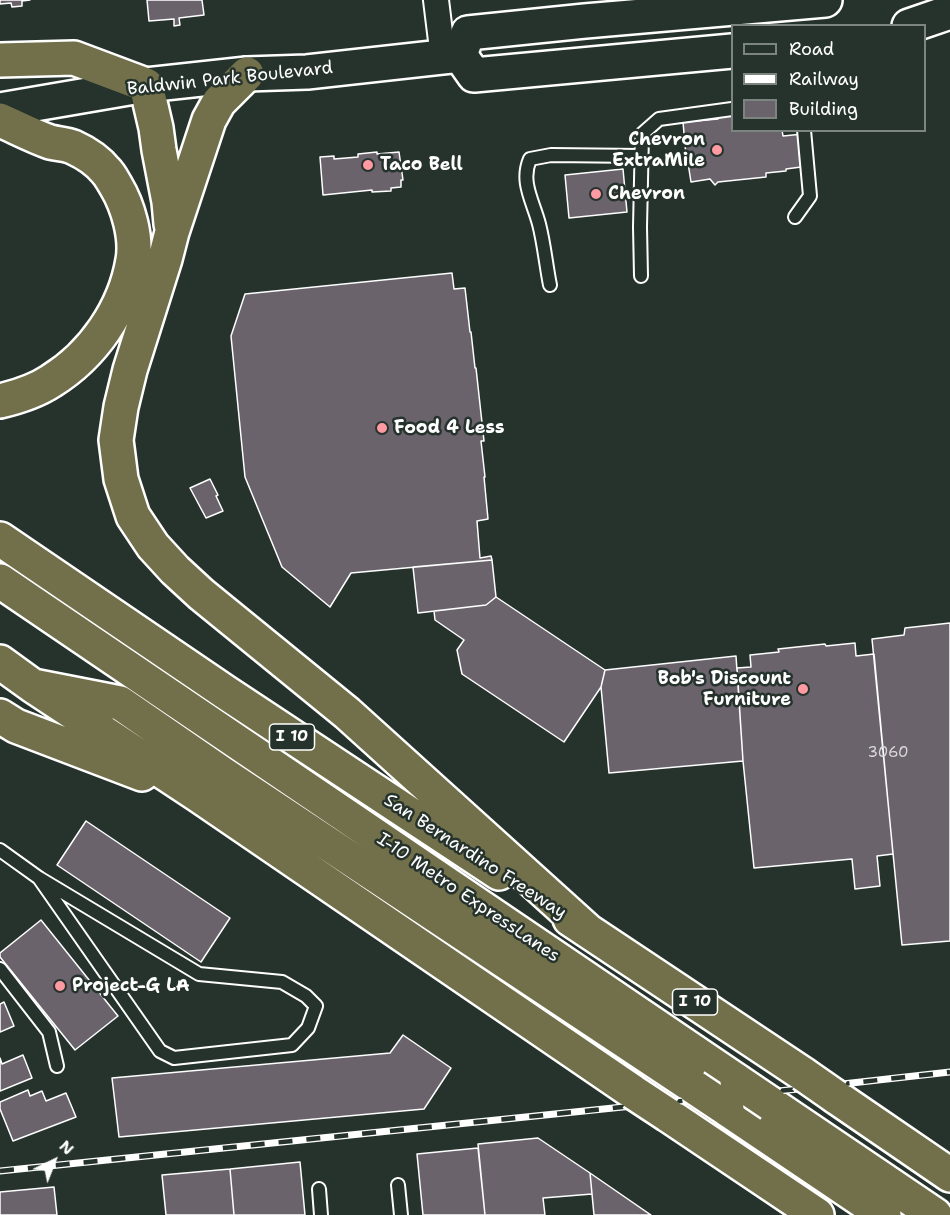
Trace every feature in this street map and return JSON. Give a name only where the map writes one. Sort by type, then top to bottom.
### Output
[{"type":"highway","points":[[0,60],[74,57],[146,85],[156,128],[172,232]]},
{"type":"highway","points":[[247,74],[219,102],[209,120],[129,370],[116,440],[121,479],[133,516],[153,546],[201,594],[347,713],[587,930]]},
{"type":"highway","points":[[0,120],[50,142],[72,146],[106,171],[122,196],[129,216],[133,232],[134,259],[124,293],[103,334],[78,360],[50,382],[0,401]]},
{"type":"highway","name":"San Bernardino Freeway","points":[[0,539],[225,693],[587,930],[950,1175]]},
{"type":"highway","name":"I-10 Metro ExpressLanes","points":[[0,581],[732,1095],[884,1215]]},
{"type":"highway","points":[[0,662],[817,1215]]},
{"type":"highway","name":"I-10 Metro ExpressLanes","points":[[33,686],[120,704],[694,1087],[771,1104],[935,1215]]},
{"type":"highway","points":[[0,716],[16,726],[198,795]]},
{"type":"main road","points":[[731,51],[474,75],[451,56],[468,33],[825,0]]},
{"type":"main road","points":[[915,24],[950,12]]},
{"type":"main road","points":[[926,34],[950,32]]},
{"type":"main road","name":"Baldwin Park Boulevard","points":[[0,110],[146,85],[247,74],[307,72],[451,56]]},
{"type":"street","points":[[436,0],[451,56]]},
{"type":"lane","points":[[641,276],[642,134],[659,119],[731,109]]},
{"type":"lane","points":[[795,217],[810,196],[804,132]]},
{"type":"lane","points":[[550,285],[539,223],[529,195],[525,170],[531,159],[551,155],[641,156]]},
{"type":"lane","points":[[0,850],[39,878],[199,974],[282,982],[306,996],[316,1006],[308,1028],[292,1045],[174,1058],[160,1051],[39,878]]},
{"type":"lane","points":[[0,969],[49,1032],[57,1066]]},
{"type":"lane","points":[[398,1185],[401,1215]]},
{"type":"lane","points":[[319,1189],[321,1215]]},
{"type":"building","points":[[0,0],[30,0],[22,1],[22,6],[12,7],[11,3],[0,4]]},
{"type":"building","points":[[147,0],[202,0],[204,15],[179,18],[180,25],[174,26],[174,19],[149,21]]},
{"type":"building","points":[[731,112],[731,132],[782,132],[783,136],[803,134],[805,151],[799,151],[801,167],[766,173],[766,177],[718,182],[715,185],[710,179],[691,182],[688,163],[684,159],[686,156],[683,122],[718,119],[717,113]]},
{"type":"building","points":[[377,152],[377,154],[399,152],[403,180],[401,180],[401,187],[391,188],[391,191],[372,192],[372,190],[323,195],[320,157],[334,156],[334,159],[358,157],[358,154]]},
{"type":"building","name":"Chevron","points":[[623,169],[627,212],[569,218],[565,175]]},
{"type":"building","points":[[452,273],[454,289],[465,288],[484,441],[481,441],[488,519],[477,521],[480,558],[491,556],[492,560],[351,573],[330,607],[282,567],[245,477],[231,336],[245,294]]},
{"type":"building","points":[[210,479],[223,511],[206,518],[190,488]]},
{"type":"building","points":[[492,560],[496,597],[486,605],[418,613],[413,567]]},
{"type":"building","points":[[496,597],[605,670],[601,687],[564,742],[462,674],[457,650],[464,640],[435,620],[434,611],[486,605]]},
{"type":"building","points":[[950,623],[950,941],[902,945],[872,639],[904,635],[905,628]]},
{"type":"building","points":[[855,643],[856,656],[874,654],[893,854],[877,856],[880,886],[855,889],[852,859],[754,868],[743,761],[737,668],[751,667],[750,655],[779,652],[778,649]]},
{"type":"building","points":[[736,656],[743,761],[609,773],[601,687],[605,670]]},
{"type":"building","points":[[86,821],[230,918],[201,962],[57,865]]},
{"type":"building","points":[[41,920],[118,1016],[75,1050],[0,957],[0,953]]},
{"type":"building","points":[[4,1002],[14,1026],[0,1032],[0,1004]]},
{"type":"building","points":[[403,1035],[451,1068],[424,1109],[119,1137],[112,1078],[390,1053]]},
{"type":"building","points":[[23,1055],[32,1078],[0,1091],[0,1058],[2,1064]]},
{"type":"building","points":[[28,1090],[30,1096],[42,1091],[46,1101],[66,1093],[76,1117],[13,1141],[0,1109],[0,1102]]},
{"type":"building","points":[[538,1138],[590,1173],[592,1194],[543,1198],[545,1215],[485,1215],[478,1144]]},
{"type":"building","points":[[478,1148],[485,1215],[423,1215],[417,1154]]},
{"type":"building","points":[[300,1162],[305,1215],[234,1215],[230,1169]]},
{"type":"building","points":[[230,1169],[234,1215],[166,1215],[162,1175]]},
{"type":"building","points":[[590,1173],[651,1215],[594,1215]]},
{"type":"building","points":[[54,1187],[57,1215],[0,1215],[0,1192]]},
{"type":"railway","points":[[0,1171],[950,1072]]},
{"type":"place","name":"Chevron ExtraMile","points":[[717,150]]},
{"type":"place","name":"Taco Bell","points":[[368,165]]},
{"type":"place","name":"Chevron","points":[[596,194]]},
{"type":"place","name":"Food 4 Less","points":[[382,428]]},
{"type":"place","name":"Bob's Discount Furniture","points":[[803,689]]},
{"type":"place","name":"Project-G LA","points":[[60,986]]}]
